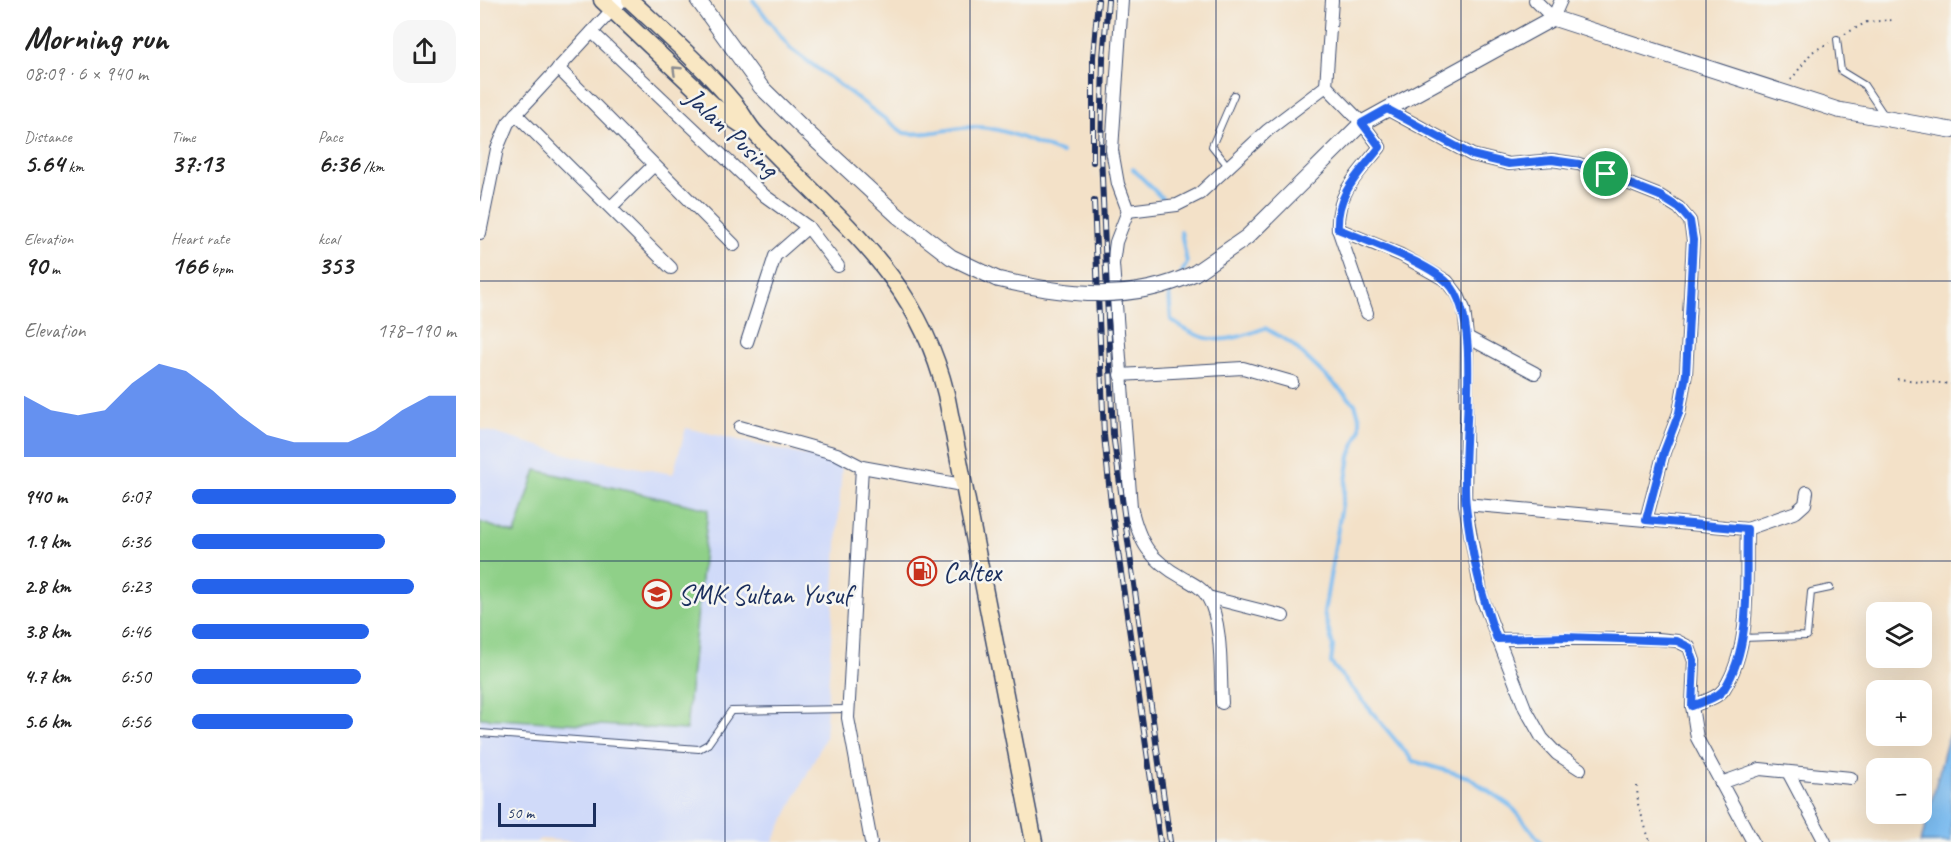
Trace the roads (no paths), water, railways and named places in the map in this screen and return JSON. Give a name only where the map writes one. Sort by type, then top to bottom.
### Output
[{"type":"main road","points":[[630,0],[733,102],[754,132],[888,269],[926,331],[946,394],[962,485],[1034,842]]},
{"type":"main road","points":[[611,3],[715,107],[754,132]]},
{"type":"street","points":[[698,0],[761,87],[898,216],[942,250],[997,279],[1053,292],[1101,295],[1145,289],[1180,280],[1195,273],[1247,237],[1362,123],[1553,18],[1561,0]]},
{"type":"street","points":[[1122,0],[1112,150],[1118,184],[1128,211],[1116,242],[1113,264],[1131,507],[1138,536],[1150,556],[1198,587],[1208,597],[1214,613],[1218,639],[1222,703]]},
{"type":"street","points":[[1332,0],[1326,86],[1362,123],[1380,147],[1342,196],[1337,213],[1338,229],[1367,313]]},
{"type":"street","points":[[1535,0],[1553,18],[1838,110],[1951,130]]},
{"type":"street","points":[[480,233],[497,149],[508,123],[592,32],[611,3]]},
{"type":"street","name":"Jalan Pusing","points":[[592,32],[765,196],[808,227],[838,266]]},
{"type":"street","points":[[558,68],[734,245]]},
{"type":"street","points":[[1128,211],[1177,205],[1199,194],[1268,130],[1326,86]]},
{"type":"street","points":[[1387,109],[1472,155],[1509,164],[1552,160],[1579,164],[1597,170],[1660,196],[1679,208],[1690,221],[1693,240],[1686,374],[1679,413],[1664,452],[1646,520]]},
{"type":"street","points":[[516,114],[671,267]]},
{"type":"street","points":[[610,207],[654,165]]},
{"type":"street","points":[[747,342],[775,256],[808,227]]},
{"type":"street","points":[[1338,229],[1401,255],[1447,281],[1464,309],[1467,337],[1465,504],[1482,598],[1525,708],[1542,738],[1557,754],[1580,769]]},
{"type":"street","points":[[1467,337],[1535,373]]},
{"type":"street","points":[[1120,375],[1243,368],[1292,382]]},
{"type":"street","points":[[740,427],[837,454],[862,467],[962,485]]},
{"type":"street","points":[[862,467],[848,718],[871,842]]},
{"type":"street","points":[[1465,504],[1747,529],[1796,512],[1805,504],[1807,492]]},
{"type":"street","points":[[1692,706],[1708,700],[1723,690],[1742,638],[1747,529]]},
{"type":"street","points":[[1208,597],[1282,616]]},
{"type":"street","points":[[1497,639],[1565,637],[1677,641],[1689,647],[1694,661],[1692,706],[1697,738],[1753,842]]},
{"type":"street","points":[[1721,783],[1760,770],[1851,778]]},
{"type":"street","points":[[1788,772],[1825,842]]},
{"type":"lane","points":[[1836,39],[1841,71],[1864,85],[1886,119]]},
{"type":"lane","points":[[1228,166],[1212,146],[1234,95]]},
{"type":"lane","points":[[1742,638],[1807,636],[1811,592],[1830,588]]},
{"type":"lane","points":[[480,733],[699,749],[708,744],[731,711],[849,709]]},
{"type":"water","points":[[1951,726],[1951,842],[1921,842],[1926,824],[1932,824],[1932,799]]},
{"type":"waterway","points":[[753,0],[790,48],[904,133],[984,127],[1007,132],[1062,153]]},
{"type":"waterway","points":[[1133,169],[1162,198]]},
{"type":"waterway","points":[[1181,232],[1187,263],[1181,274]]},
{"type":"waterway","points":[[1172,288],[1169,292],[1171,320],[1183,328],[1206,338],[1216,339],[1238,337],[1265,328],[1291,343],[1355,404],[1360,419],[1360,430],[1350,456],[1324,613],[1333,646],[1331,663],[1413,761],[1468,777],[1512,807],[1541,842]]},
{"type":"railway","points":[[1093,162],[1093,57],[1098,0]]},
{"type":"railway","points":[[1108,0],[1103,58],[1101,154],[1113,434],[1170,842]]},
{"type":"railway","points":[[1094,201],[1104,435],[1111,504],[1160,842]]},
{"type":"place","name":"Caltex","points":[[922,571]]},
{"type":"place","name":"SMK Sultan Yusuf","points":[[657,594]]}]
